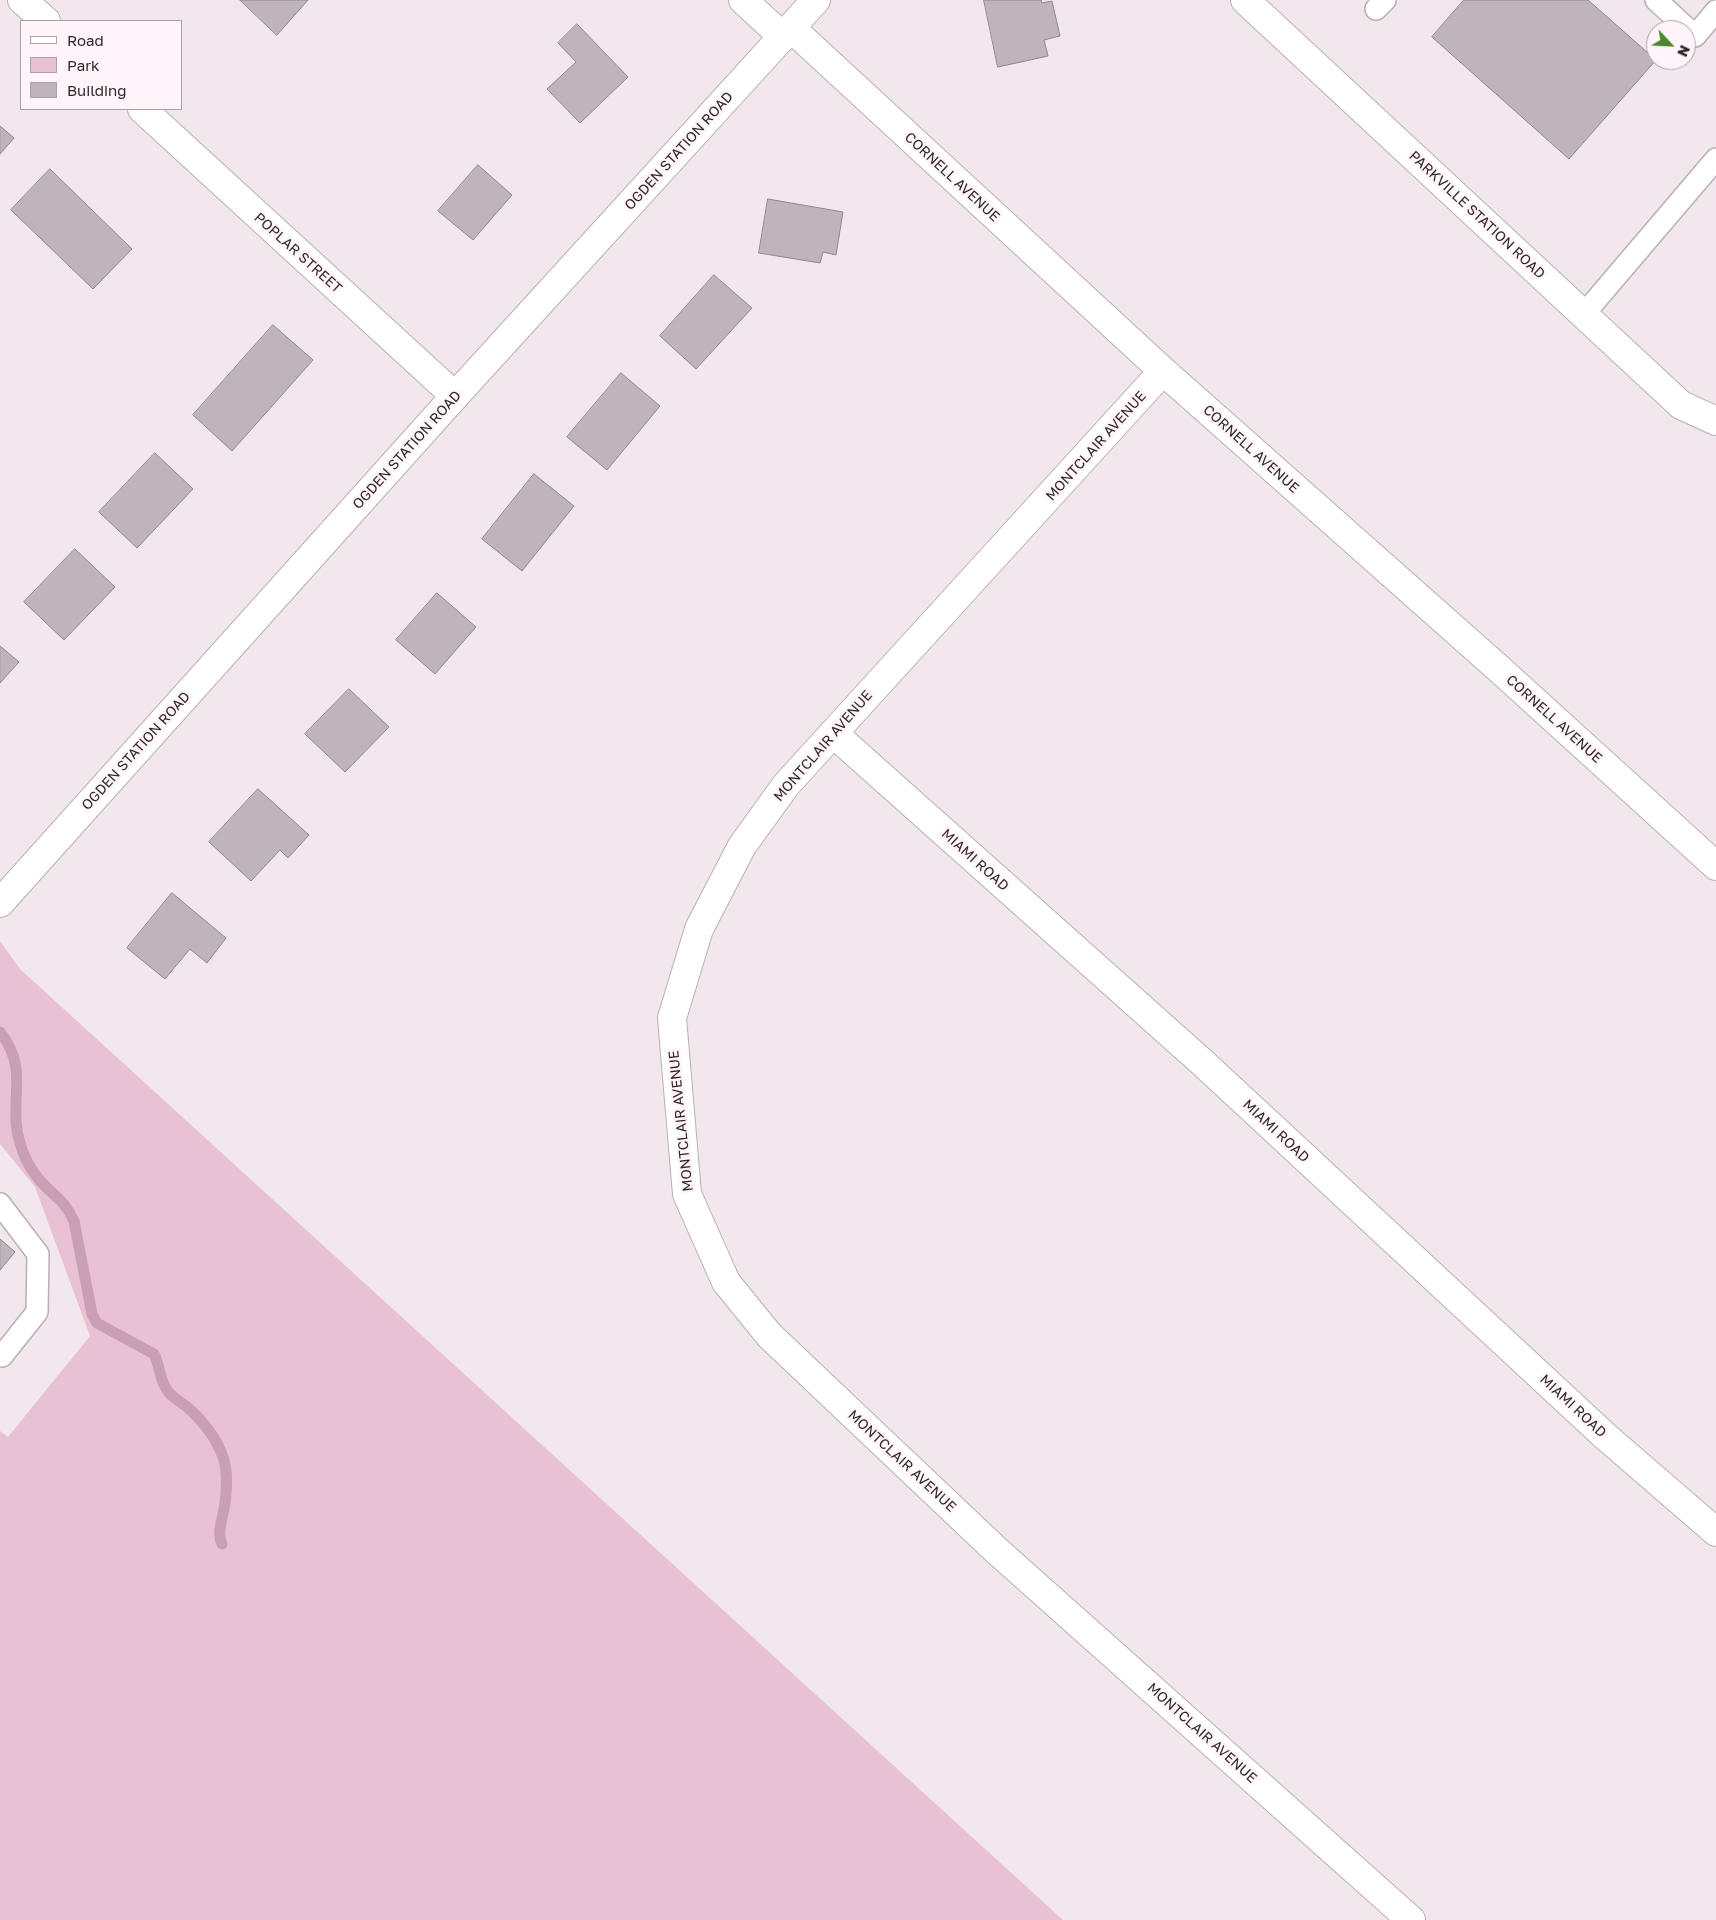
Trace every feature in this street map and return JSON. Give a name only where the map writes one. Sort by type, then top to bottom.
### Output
[{"type":"street","points":[[22,0],[45,20]]},
{"type":"street","name":"CORNELL AVENUE","points":[[743,0],[787,33],[1163,371],[1497,667],[1716,866]]},
{"type":"street","name":"OGDEN STATION ROAD","points":[[0,903],[455,396],[816,0]]},
{"type":"street","name":"PARKVILLE STATION ROAD","points":[[1245,0],[1681,405],[1716,421]]},
{"type":"street","name":"POPLAR STREET","points":[[143,110],[455,396]]},
{"type":"street","name":"MONTCLAIR AVENUE","points":[[1163,371],[786,785],[742,846],[699,929],[672,1018],[688,1194],[726,1282],[769,1335],[996,1550],[1411,1920]]},
{"type":"street","name":"MIAMI ROAD","points":[[833,733],[1203,1063],[1605,1436],[1716,1532]]},
{"type":"lane","points":[[1656,0],[1695,36],[1716,11]]},
{"type":"lane","points":[[1584,314],[1716,160]]},
{"type":"lane","points":[[0,1204],[38,1254],[38,1312],[2,1356],[0,1355]]},
{"type":"green space","points":[[0,941],[20,969],[1063,1920],[0,1920],[0,1431],[8,1437],[90,1336],[35,1187],[0,1144]]},
{"type":"building","points":[[240,0],[308,0],[277,35]]},
{"type":"building","points":[[984,0],[1041,0],[1042,3],[1052,1],[1060,36],[1044,40],[1048,56],[998,67]]},
{"type":"building","points":[[1464,0],[1588,0],[1646,51],[1647,70],[1569,159],[1432,37]]},
{"type":"building","points":[[577,24],[628,77],[580,123],[547,89],[576,62],[558,43]]},
{"type":"building","points":[[0,126],[14,138],[0,154]]},
{"type":"building","points":[[478,165],[512,195],[473,240],[438,211]]},
{"type":"building","points":[[50,169],[132,249],[93,289],[11,210]]},
{"type":"building","points":[[768,199],[843,212],[836,255],[823,252],[820,263],[759,253]]},
{"type":"building","points":[[714,275],[752,308],[696,369],[660,336]]},
{"type":"building","points":[[273,325],[313,360],[232,451],[193,415]]},
{"type":"building","points":[[621,373],[660,406],[607,470],[567,437]]},
{"type":"building","points":[[155,453],[193,489],[137,548],[99,512]]},
{"type":"building","points":[[534,474],[574,506],[522,571],[482,539]]},
{"type":"building","points":[[75,549],[115,587],[64,640],[24,602]]},
{"type":"building","points":[[437,593],[476,627],[435,674],[396,640]]},
{"type":"building","points":[[0,646],[19,662],[0,683]]},
{"type":"building","points":[[349,689],[389,727],[345,772],[305,734]]},
{"type":"building","points":[[258,789],[309,835],[288,858],[280,850],[251,881],[209,842]]},
{"type":"building","points":[[172,893],[226,938],[207,963],[190,949],[165,979],[127,948]]},
{"type":"building","points":[[0,1239],[15,1252],[0,1270]]},
{"type":"waterway","points":[[0,1032],[9,1046],[17,1073],[16,1114],[21,1147],[34,1173],[62,1202],[74,1221],[92,1314],[97,1323],[154,1354],[162,1381],[169,1393],[193,1412],[204,1424],[220,1450],[225,1463],[227,1480],[220,1529],[222,1544]]}]
